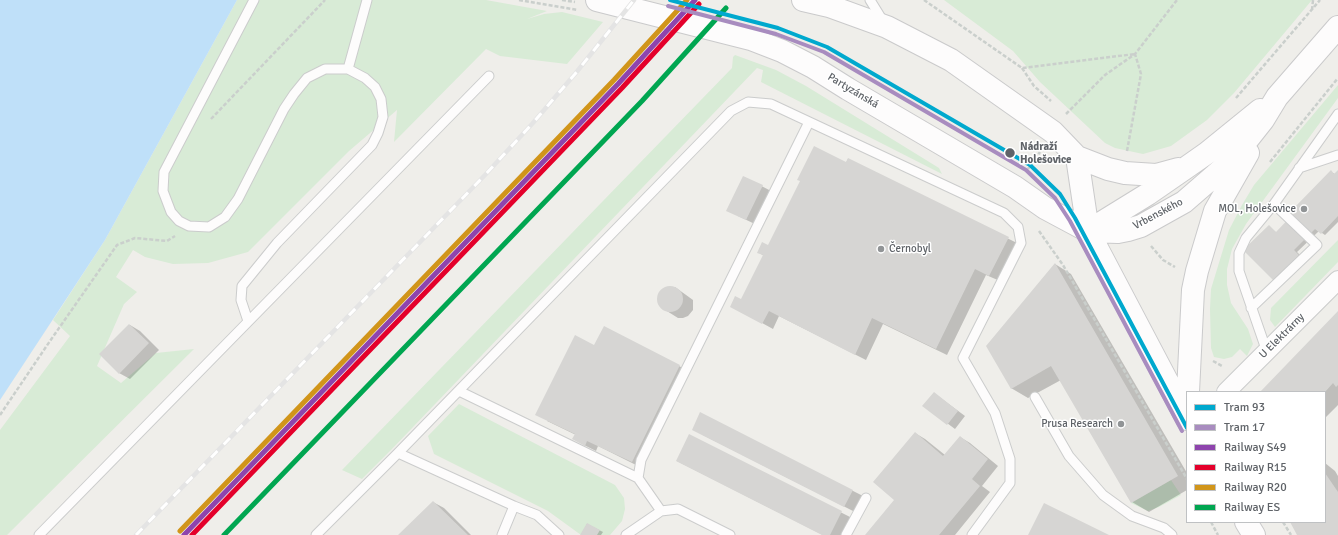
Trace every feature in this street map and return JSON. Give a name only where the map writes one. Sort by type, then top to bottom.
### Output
[{"type":"main road","points":[[802,0],[833,3],[887,27],[951,60],[1053,132],[1077,157],[1088,231],[1186,414]]},
{"type":"main road","name":"Partyzánská","points":[[597,3],[751,39],[782,51],[814,67],[848,89],[1015,187],[1045,208],[1088,231]]},
{"type":"main road","name":"Vrbenského","points":[[1088,231],[1118,232],[1128,230],[1141,226],[1184,202],[1229,163],[1263,120],[1277,97],[1338,26]]},
{"type":"main road","name":"Vrbenského","points":[[1088,231],[1148,194],[1207,153],[1277,97]]},
{"type":"main road","name":"Vrbenského","points":[[1188,391],[1193,290],[1197,271],[1215,211],[1277,97]]},
{"type":"main road","name":"Vrbenského","points":[[1077,157],[1108,169],[1134,174],[1156,174],[1187,167]]},
{"type":"main road","points":[[1247,523],[1254,535]]},
{"type":"street","name":"U Elektrárny","points":[[1227,391],[1338,280]]},
{"type":"lane","points":[[248,322],[241,300],[242,286],[277,243],[372,145],[378,133],[382,118],[381,99],[375,87],[365,78],[348,69],[325,69],[307,78],[284,109],[238,199],[225,217],[209,227],[189,226],[179,221],[171,212],[163,191],[164,172],[254,0]]},
{"type":"lane","points":[[348,69],[368,0]]},
{"type":"lane","points":[[870,0],[887,27]]},
{"type":"lane","points":[[39,535],[489,76]]},
{"type":"lane","points":[[316,535],[459,391],[731,111],[748,102],[771,104],[1004,213],[1018,227],[1021,243],[963,358],[995,412],[1010,459],[1010,483],[972,535]]},
{"type":"lane","points":[[1267,352],[1239,271],[1239,253],[1246,238],[1274,204],[1338,114]]},
{"type":"lane","points":[[638,478],[642,460],[809,122]]},
{"type":"lane","points":[[1300,168],[1338,155]]},
{"type":"lane","points":[[1251,308],[1317,245],[1274,204]]},
{"type":"lane","points":[[459,391],[638,478],[661,511]]},
{"type":"lane","points":[[1035,397],[1069,456],[1103,495],[1132,516],[1164,528],[1172,535]]},
{"type":"lane","points":[[398,453],[537,515],[560,535]]},
{"type":"lane","points":[[846,535],[866,498]]},
{"type":"lane","points":[[502,535],[514,506]]},
{"type":"lane","points":[[626,535],[661,511],[678,509],[730,535]]},
{"type":"path","points":[[208,123],[325,0]]},
{"type":"path","points":[[519,0],[597,3]]},
{"type":"path","points":[[924,0],[1022,68],[1034,86],[1055,105]]},
{"type":"path","points":[[1060,110],[1066,115],[1105,75],[1135,54],[1177,0]]},
{"type":"path","points":[[1312,10],[1313,0]]},
{"type":"path","points":[[1232,103],[1320,0]]},
{"type":"path","points":[[1022,68],[1135,54]]},
{"type":"path","points":[[1126,156],[1141,74],[1135,54]]},
{"type":"path","points":[[1268,163],[1338,78]]},
{"type":"path","points":[[1024,174],[1043,148]]},
{"type":"path","points":[[0,415],[50,340],[117,245],[135,238],[167,241],[189,226]]},
{"type":"path","points":[[1038,230],[1063,266],[1186,477]]},
{"type":"path","points":[[1149,242],[1152,249],[1163,260],[1174,267],[1181,268]]},
{"type":"path","points":[[1212,523],[1218,535]]},
{"type":"path","points":[[1285,523],[1291,535]]},
{"type":"green space","points":[[237,0],[486,0],[547,11],[527,19],[544,14],[562,12],[603,22],[567,64],[500,56],[486,49],[394,142],[397,110],[349,151],[248,252],[208,263],[173,264],[145,257],[133,250],[116,277],[137,292],[124,304],[97,366],[121,383],[156,353],[194,349],[7,535],[0,535],[0,430],[70,336],[53,320],[105,240]]},
{"type":"green space","points":[[944,0],[1312,0],[1234,93],[1207,120],[1171,146],[1143,154],[1115,148],[1105,143],[1040,82],[1013,51]]},
{"type":"green space","points":[[735,55],[776,70],[806,86],[939,168],[942,174],[761,82],[763,70],[757,68],[362,479],[342,470],[732,68],[733,57]]},
{"type":"green space","points":[[1338,85],[1338,98],[1246,224],[1232,249],[1227,269],[1227,285],[1231,303],[1248,329],[1253,344],[1247,356],[1240,349],[1232,357],[1224,359],[1214,357],[1211,348],[1211,289],[1229,230],[1254,185]]},
{"type":"green space","points":[[1338,240],[1338,262],[1275,327],[1270,320],[1271,308]]},
{"type":"green space","points":[[459,404],[615,485],[624,498],[625,509],[622,521],[610,535],[581,535],[548,511],[434,454],[428,436]]},
{"type":"green space","points":[[1171,480],[1181,495],[1148,511],[1131,503]]},
{"type":"water","points":[[0,0],[237,0],[105,240],[0,400]]},
{"type":"building","name":"Černobyl","points":[[814,146],[846,162],[848,158],[1009,237],[989,276],[975,269],[936,349],[872,318],[855,355],[769,311],[762,324],[730,307],[735,296],[741,299],[763,255],[757,253],[762,242],[768,245],[800,181],[797,180]]},
{"type":"building","points":[[1331,170],[1334,174],[1338,170],[1338,216],[1321,234],[1315,229],[1294,250],[1299,255],[1273,280],[1243,250],[1269,225],[1276,232],[1297,210],[1294,208]]},
{"type":"building","points":[[743,176],[763,185],[746,220],[726,211]]},
{"type":"building","points":[[1055,263],[1178,476],[1131,503],[1051,366],[1011,389],[986,346]]},
{"type":"building","points":[[670,286],[679,290],[683,299],[679,308],[670,312],[661,308],[657,299],[661,290]]},
{"type":"building","points":[[1338,311],[1338,385],[1336,387],[1333,383],[1326,391],[1261,391]]},
{"type":"building","points":[[129,324],[149,343],[119,374],[99,354]]},
{"type":"building","points":[[604,326],[680,365],[632,462],[587,441],[585,446],[572,439],[575,434],[535,415],[575,335],[594,345]]},
{"type":"building","points":[[934,392],[958,411],[947,425],[922,406]]},
{"type":"building","points":[[700,412],[853,490],[844,507],[692,430]]},
{"type":"building","points":[[915,432],[943,456],[960,436],[988,459],[972,479],[980,486],[939,535],[865,535],[894,500],[873,482]]},
{"type":"building","points":[[689,434],[842,511],[830,535],[822,535],[676,461]]},
{"type":"building","points":[[1326,474],[1338,492],[1338,535],[1297,535],[1291,523],[1326,523]]},
{"type":"building","points":[[433,501],[468,535],[398,535]]},
{"type":"building","points":[[1044,503],[1109,535],[1028,535]]},
{"type":"building","points":[[587,523],[600,530],[597,535],[580,535]]},
{"type":"railway","points":[[136,535],[485,175],[575,74],[634,0]]},
{"type":"tram line","name":"93","points":[[670,0],[778,28],[827,47],[1030,165],[1060,194],[1075,218],[1186,426]]},
{"type":"tram line","name":"17","points":[[668,6],[776,34],[824,52],[1026,170],[1055,198],[1070,221],[1182,431]]},
{"type":"rail line","name":"R20","points":[[180,531],[614,80],[687,0]]},
{"type":"rail line","name":"S49","points":[[184,535],[618,84],[695,0]]},
{"type":"rail line","name":"R15","points":[[192,535],[622,88],[699,4]]},
{"type":"rail line","name":"ES","points":[[224,535],[642,101],[726,8]]},
{"type":"place","name":"Nádraží Holešovice","points":[[1010,153]]},
{"type":"place","name":"MOL, Holešovice","points":[[1304,209]]},
{"type":"place","name":"Černobyl","points":[[881,249]]},
{"type":"place","name":"Prusa Research","points":[[1121,424]]}]
